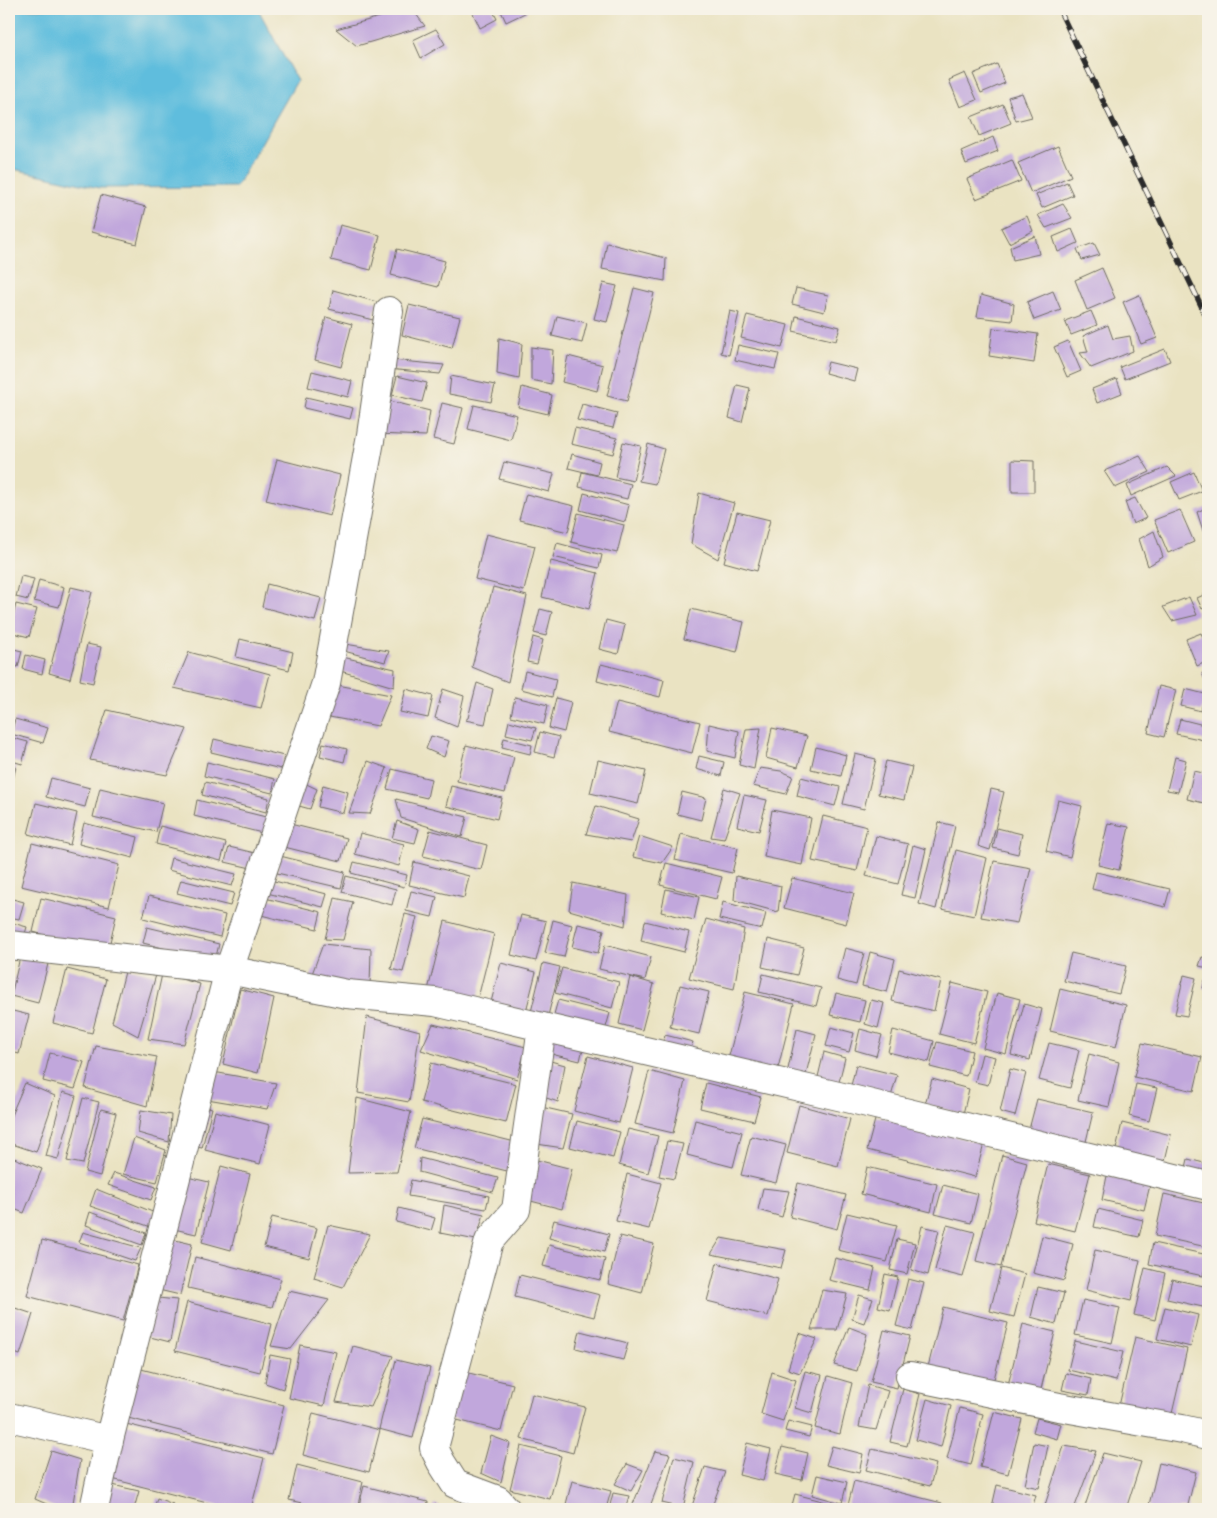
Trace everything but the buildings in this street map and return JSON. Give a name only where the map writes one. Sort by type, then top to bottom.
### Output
[{"type":"street","points":[[94,1509],[108,1440],[229,970],[326,683],[371,435],[389,311]]},
{"type":"street","points":[[9,945],[229,970],[347,994],[434,1002],[847,1098],[1208,1186]]},
{"type":"street","points":[[506,1509],[498,1500],[455,1484],[434,1448],[490,1241],[516,1210],[542,1027]]},
{"type":"street","points":[[910,1376],[1208,1435]]},
{"type":"street","points":[[9,1417],[108,1440]]},
{"type":"water","points":[[9,9],[258,9],[297,81],[236,187],[99,188],[9,168]]},
{"type":"railway","points":[[1059,9],[1208,320]]}]
